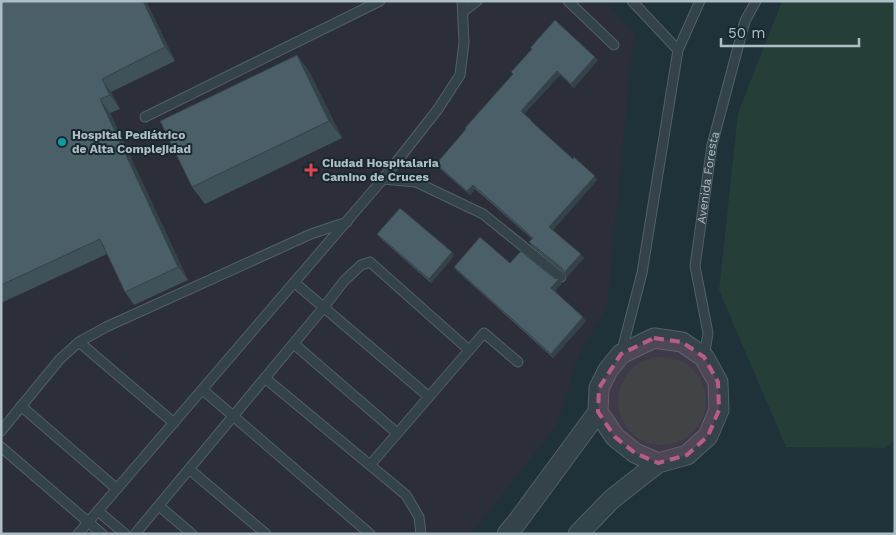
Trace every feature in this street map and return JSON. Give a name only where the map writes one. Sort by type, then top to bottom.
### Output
[{"type":"street","points":[[507,534],[598,412],[599,388],[608,370],[621,354],[654,338],[682,342],[704,357],[718,382],[719,410],[708,436],[687,455],[658,462],[612,498],[578,534]]},
{"type":"street","points":[[598,412],[615,437],[635,453],[658,462]]},
{"type":"lane","points":[[145,117],[380,1]]},
{"type":"lane","points":[[78,534],[347,222],[438,109],[460,75],[464,43],[462,1]]},
{"type":"lane","points":[[463,12],[477,1]]},
{"type":"lane","points":[[568,1],[614,45]]},
{"type":"lane","points":[[632,1],[678,50]]},
{"type":"lane","points":[[621,354],[642,273],[678,50],[700,1]]},
{"type":"lane","name":"Avenida Foresta","points":[[704,357],[708,333],[695,266],[712,145],[745,21],[756,1]]},
{"type":"lane","points":[[383,179],[416,182],[483,214],[562,277]]},
{"type":"lane","points":[[1,430],[60,359],[79,342],[106,327],[311,234],[347,222]]},
{"type":"lane","points":[[136,534],[344,281],[361,265],[370,262],[469,350]]},
{"type":"lane","points":[[295,282],[428,396]]},
{"type":"lane","points":[[370,465],[428,396],[484,334],[518,362]]},
{"type":"lane","points":[[79,342],[174,423]]},
{"type":"lane","points":[[294,344],[397,433]]},
{"type":"lane","points":[[265,378],[406,495],[419,517],[421,534]]},
{"type":"lane","points":[[202,390],[370,534]]},
{"type":"lane","points":[[21,406],[117,489]]},
{"type":"lane","points":[[1,447],[102,534]]},
{"type":"lane","points":[[189,469],[266,534]]},
{"type":"lane","points":[[159,506],[192,534]]},
{"type":"lane","points":[[98,510],[125,534]]},
{"type":"highlighted area","points":[[654,338],[682,342],[704,357],[718,382],[719,410],[708,436],[687,455],[658,463],[635,453],[615,437],[598,412],[599,388],[621,354]]},
{"type":"shaded area","name":"Ciudad Hospitalaria Camino de Cruces","points":[[1,1],[604,1],[634,33],[607,307],[575,364],[564,405],[555,428],[471,534],[1,534]]},
{"type":"green space","points":[[782,1],[895,1],[895,439],[886,448],[786,447],[719,290],[738,113]]},
{"type":"green space","points":[[662,357],[679,361],[693,370],[702,384],[706,401],[702,418],[693,432],[679,441],[662,445],[645,441],[631,432],[622,418],[618,401],[622,384],[631,370],[645,361]]},
{"type":"building","name":"Hospital Pediátrico de Alta Complejidad","points":[[1,1],[143,1],[165,47],[102,79],[110,95],[100,99],[178,267],[125,292],[100,239],[1,285]]},
{"type":"building","points":[[555,20],[595,57],[571,84],[557,71],[521,111],[573,159],[574,157],[595,176],[549,227],[581,254],[564,273],[562,268],[529,242],[533,238],[473,185],[467,191],[436,164],[513,74],[511,72]]},
{"type":"building","points":[[297,55],[329,121],[192,187],[160,121]]},
{"type":"building","points":[[400,208],[452,252],[429,279],[377,234]]},
{"type":"building","points":[[480,237],[510,263],[521,251],[554,278],[559,279],[551,288],[583,317],[551,354],[454,267]]},
{"type":"place","name":"Hospital Pediátrico de Alta Complejidad","points":[[62,142]]},
{"type":"place","name":"Ciudad Hospitalaria Camino de Cruces","points":[[311,170]]}]
